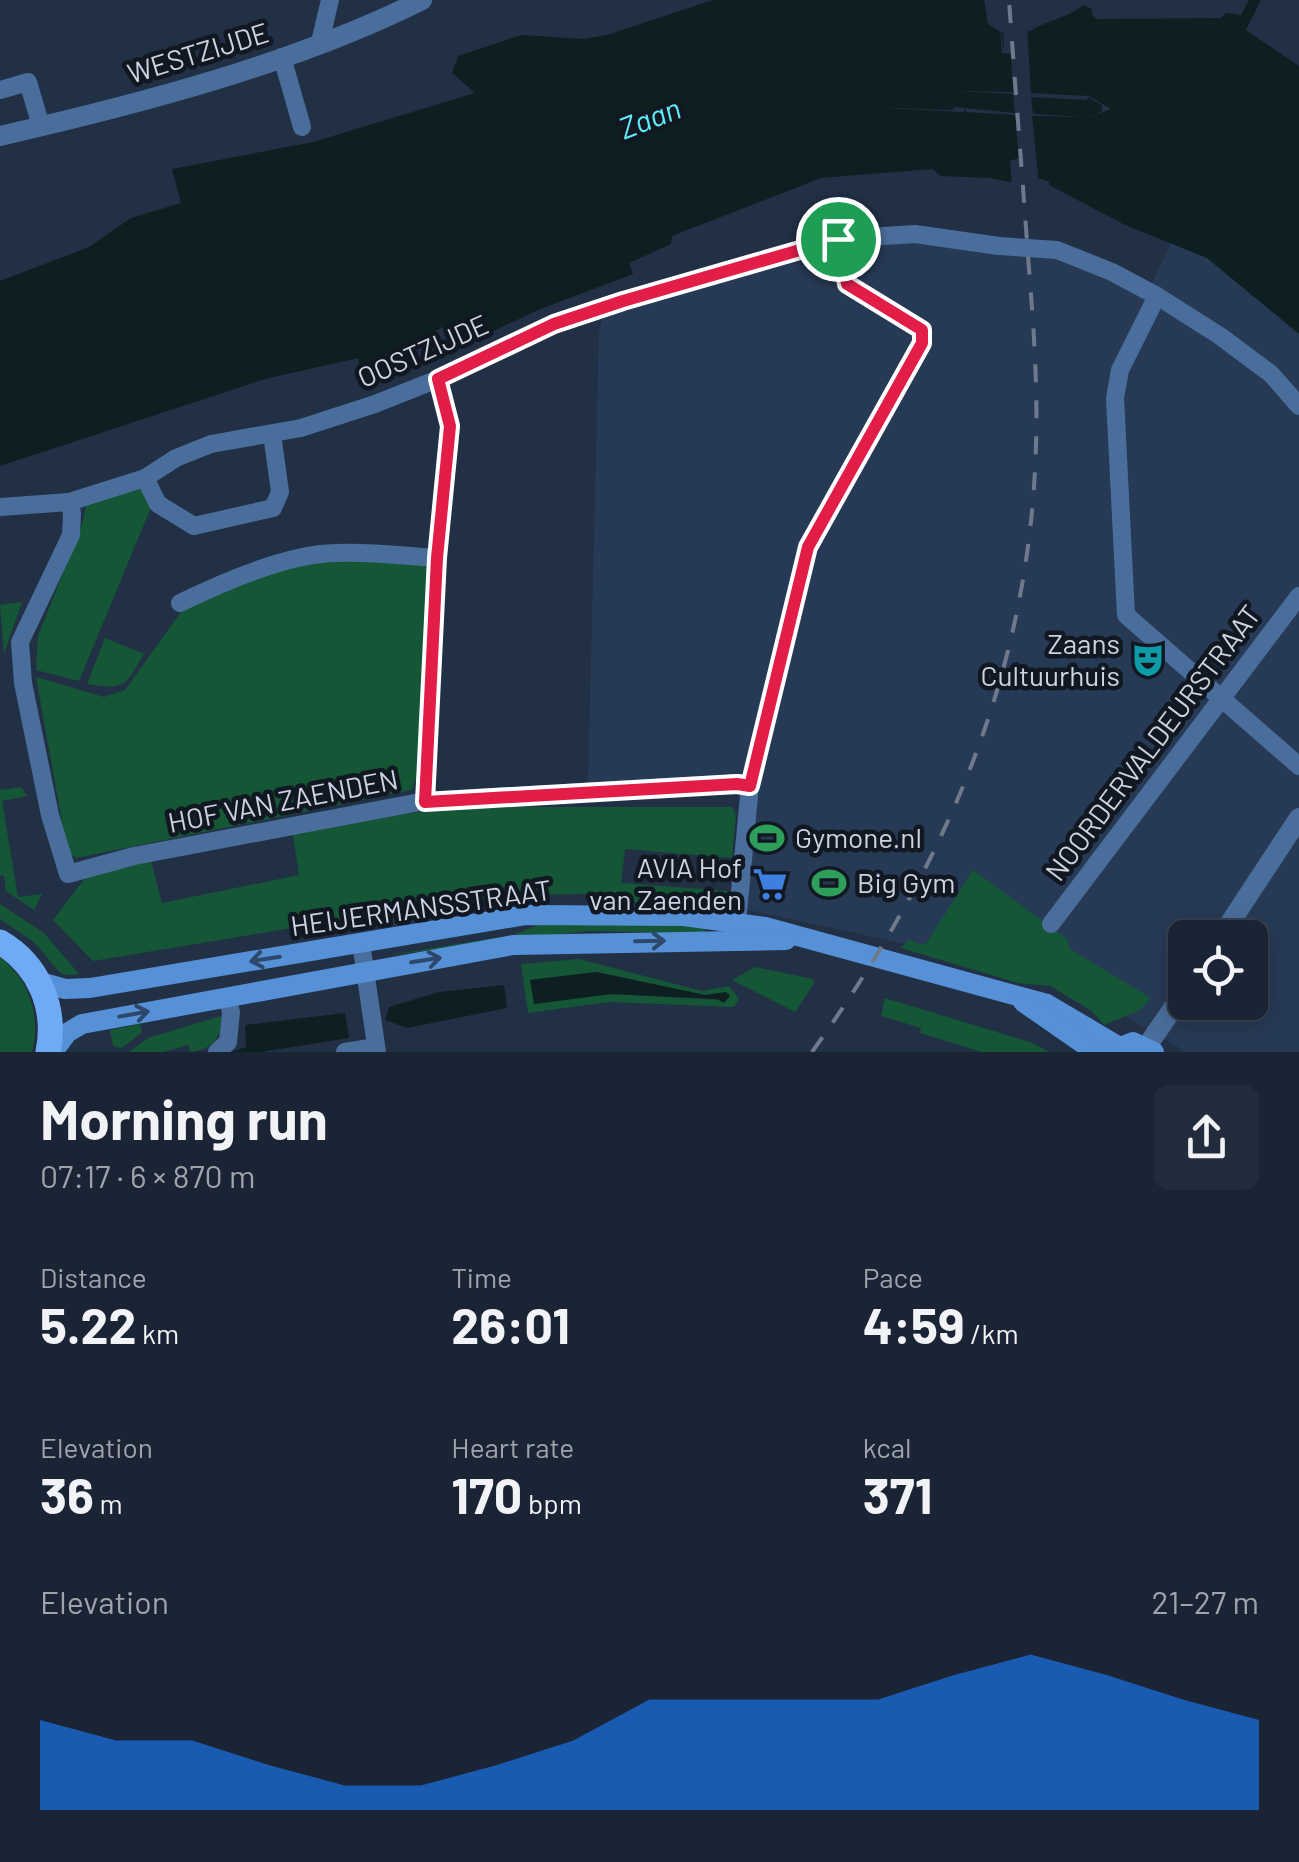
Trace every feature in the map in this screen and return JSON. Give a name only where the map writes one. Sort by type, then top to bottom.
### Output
[{"type":"main road","name":"HEIJERMANSSTRAAT","points":[[40,982],[65,989],[90,988],[526,916],[684,916],[736,932],[810,941],[1047,1004],[1115,1049]]},
{"type":"main road","name":"HEIJERMANSSTRAAT","points":[[50,1052],[82,1024],[364,970],[513,945],[700,940],[736,932]]},
{"type":"main road","points":[[0,942],[22,958],[40,982],[51,1026],[50,1052]]},
{"type":"main road","name":"HEIJERMANSSTRAAT","points":[[1020,999],[1094,1052]]},
{"type":"main road","points":[[1115,1049],[1133,1042],[1150,1049]]},
{"type":"street","points":[[320,42],[330,0]]},
{"type":"street","name":"WESTZIJDE","points":[[0,136],[282,57],[422,0]]},
{"type":"street","points":[[282,57],[302,126]]},
{"type":"street","points":[[0,90],[28,82],[42,126]]},
{"type":"street","name":"OOSTZIJDE","points":[[0,507],[69,502],[145,478],[176,458],[211,444],[272,434],[375,404],[554,324],[838,239],[915,234],[1010,248],[1057,250],[1112,272],[1220,336],[1271,374],[1299,406]]},
{"type":"street","points":[[736,932],[750,786],[808,547],[922,343],[922,330],[847,284],[838,239]]},
{"type":"street","points":[[1157,296],[1120,370],[1114,398],[1126,616],[1223,696],[1299,766]]},
{"type":"street","points":[[425,802],[437,558],[450,426],[438,379]]},
{"type":"street","points":[[145,478],[158,504],[194,526],[273,508],[280,492],[272,434]]},
{"type":"street","name":"HOF VAN ZAENDEN","points":[[69,502],[71,535],[20,642],[22,683],[50,816],[68,874],[134,856],[425,802],[750,786]]},
{"type":"street","points":[[180,603],[294,560],[333,552],[437,558]]},
{"type":"street","name":"NOORDERVALDEURSTRAAT","points":[[1051,924],[1299,596]]},
{"type":"street","points":[[1232,920],[1299,818]]},
{"type":"street","points":[[344,1052],[377,1050],[361,943]]},
{"type":"street","points":[[217,1052],[228,1042],[231,1012],[227,997]]},
{"type":"street","points":[[1150,1049],[1168,1019]]},
{"type":"shaded area","points":[[954,231],[1100,265],[1284,376],[1152,283],[1171,243],[1207,258],[1299,330],[1299,1052],[1187,1052],[1055,976],[735,907],[743,775],[588,783],[599,333],[605,309],[829,248]]},
{"type":"green space","points":[[145,487],[152,505],[79,681],[36,670],[38,636],[86,506]]},
{"type":"green space","points":[[313,560],[431,561],[412,790],[76,858],[68,851],[65,838],[36,677],[104,697],[125,690],[183,609],[273,569]]},
{"type":"green space","points":[[22,602],[4,654],[0,605]]},
{"type":"green space","points":[[105,638],[144,654],[127,680],[117,686],[87,684]]},
{"type":"green space","points":[[21,787],[27,796],[2,801],[18,897],[42,894],[34,910],[6,891],[4,876],[0,875],[0,790]]},
{"type":"green space","points":[[465,807],[732,807],[736,816],[732,858],[625,849],[621,883],[728,891],[724,901],[708,909],[585,894],[521,895],[382,913],[93,961],[53,920],[89,873],[151,861],[162,903],[299,875],[293,835]]},
{"type":"green space","points":[[973,870],[1067,939],[1070,949],[1151,998],[1140,1010],[1104,1025],[1092,1011],[1050,986],[1018,983],[901,948],[908,940],[925,945]]},
{"type":"green space","points":[[0,904],[44,933],[79,974],[59,972],[35,943],[0,919]]},
{"type":"green space","points":[[589,919],[706,923],[705,933],[587,931],[383,956],[513,935],[536,926]]},
{"type":"green space","points":[[0,957],[19,977],[31,1000],[35,1025],[32,1052],[0,1052]]},
{"type":"green space","points":[[579,959],[702,991],[729,986],[739,999],[734,1007],[609,1002],[528,1013],[521,964]],"holes":[[[596,972],[705,995],[721,993],[720,1000],[612,994],[534,1003],[531,980]]]},
{"type":"green space","points":[[755,967],[813,979],[814,984],[795,1012],[732,980]]},
{"type":"green space","points":[[885,998],[1033,1043],[1049,1052],[982,1052],[920,1033],[921,1028],[881,1016]]},
{"type":"green space","points":[[221,1016],[218,1036],[205,1048],[191,1052],[188,1045],[163,1052],[129,1052],[148,1038]]},
{"type":"green space","points":[[140,1024],[142,1032],[122,1048],[113,1046],[110,1030]]},
{"type":"water","name":"Zaan","points":[[713,0],[984,0],[988,24],[1002,33],[1030,31],[1083,5],[1092,9],[1097,19],[1220,18],[1226,13],[1241,15],[1249,0],[1261,0],[1246,30],[1299,66],[1299,334],[1207,258],[1123,224],[1041,179],[1009,182],[941,176],[932,169],[821,178],[672,236],[671,244],[629,263],[633,274],[538,310],[454,350],[443,327],[360,367],[358,358],[265,379],[0,466],[0,281],[89,247],[131,218],[181,203],[172,169],[313,142],[475,93],[452,73],[458,56],[521,35],[584,39],[607,35]]},
{"type":"water","points":[[596,972],[705,995],[726,992],[730,996],[724,1003],[717,999],[612,994],[534,1004],[530,980]]},
{"type":"water","points":[[504,985],[507,1008],[407,1028],[385,1020],[389,1007],[439,992]]},
{"type":"water","points":[[345,1013],[349,1038],[261,1052],[231,1052],[246,1047],[245,1025]]},
{"type":"pier","points":[[1027,26],[1031,93],[1089,96],[1111,109],[1087,118],[1102,111],[1102,105],[1088,97],[1031,97],[1033,114],[1085,117],[1032,116],[1039,184],[1012,187],[1010,161],[1019,158],[1015,115],[965,109],[964,112],[865,107],[954,107],[1015,113],[1013,94],[955,91],[1013,92],[1011,54],[1002,53],[1000,27],[1004,50],[1003,28]]},
{"type":"railway","points":[[812,1052],[902,912],[939,840],[971,766],[997,690],[1017,611],[1030,530],[1036,398],[1009,0]]},
{"type":"place","name":"Zaans Cultuurhuis","points":[[1148,660]]},
{"type":"place","name":"Gymone.nl","points":[[767,838]]},
{"type":"place","name":"Big Gym","points":[[829,883]]},
{"type":"place","name":"AVIA Hof van Zaenden","points":[[770,884]]},
{"type":"route","points":[[838,239],[847,284],[922,330],[922,343],[808,547],[750,786],[425,802],[437,558],[450,426],[438,379],[554,324],[838,239]]}]
